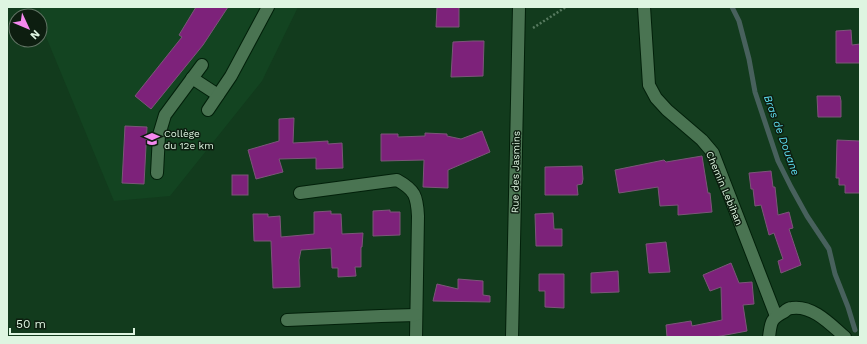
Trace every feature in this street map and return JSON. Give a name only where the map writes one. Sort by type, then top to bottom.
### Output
[{"type":"street","points":[[208,110],[231,76],[268,7]]},
{"type":"street","name":"Rue des Jasmins","points":[[512,337],[519,7]]},
{"type":"street","name":"Chemin Lebihan","points":[[644,7],[649,85],[656,98],[667,110],[702,140],[713,153],[776,316]]},
{"type":"street","points":[[157,173],[160,135],[165,115],[202,65]]},
{"type":"street","points":[[192,78],[218,95]]},
{"type":"street","points":[[300,193],[397,180],[406,185],[413,192],[417,202],[418,216],[416,337]]},
{"type":"street","points":[[768,337],[771,323],[776,316],[791,308],[806,309],[820,315],[846,337]]},
{"type":"street","points":[[287,320],[416,315]]},
{"type":"path","points":[[518,38],[566,7]]},
{"type":"shaded area","name":"Collège du 12e km","points":[[298,7],[262,81],[170,196],[114,201],[48,42],[48,8],[40,8]]},
{"type":"building","points":[[196,7],[228,7],[203,45],[151,109],[135,96],[182,37],[179,35]]},
{"type":"building","points":[[437,7],[459,7],[459,27],[436,27]]},
{"type":"building","points":[[851,30],[852,45],[860,44],[860,63],[836,63],[836,31]]},
{"type":"building","points":[[484,41],[483,76],[451,77],[453,42]]},
{"type":"building","points":[[817,96],[840,96],[841,117],[818,117]]},
{"type":"building","points":[[294,118],[293,143],[328,141],[328,144],[342,143],[343,168],[316,169],[316,158],[279,159],[283,172],[256,179],[248,150],[279,141],[279,119]]},
{"type":"building","points":[[125,126],[147,127],[144,184],[122,183]]},
{"type":"building","points":[[482,131],[490,152],[448,170],[448,188],[423,187],[424,160],[381,161],[381,134],[398,134],[398,137],[425,136],[425,133],[447,134],[447,136],[461,139]]},
{"type":"building","points":[[837,140],[860,141],[860,193],[845,193],[845,185],[839,185],[839,178],[836,178]]},
{"type":"building","points":[[702,156],[708,193],[710,193],[712,212],[678,215],[678,205],[660,206],[658,187],[619,193],[615,170],[664,160],[666,162]]},
{"type":"building","points":[[582,166],[583,179],[582,184],[577,185],[578,195],[545,195],[545,167]]},
{"type":"building","points":[[771,171],[773,187],[775,187],[778,215],[789,212],[793,228],[789,229],[801,265],[781,273],[778,261],[783,259],[774,233],[769,235],[761,205],[755,206],[749,173]]},
{"type":"building","points":[[232,175],[248,175],[248,195],[232,195]]},
{"type":"building","points":[[390,210],[390,212],[400,212],[400,235],[373,236],[373,211]]},
{"type":"building","points":[[331,211],[331,214],[341,214],[342,234],[363,233],[361,267],[355,267],[356,276],[338,277],[338,268],[332,268],[331,248],[301,250],[299,260],[300,287],[273,288],[271,241],[254,241],[253,214],[268,214],[268,217],[280,216],[281,237],[314,234],[314,212]]},
{"type":"building","points":[[553,213],[554,229],[562,229],[562,246],[536,246],[535,214]]},
{"type":"building","points":[[666,242],[670,272],[649,273],[646,244]]},
{"type":"building","points":[[731,263],[739,283],[752,282],[754,304],[743,305],[747,331],[715,337],[667,337],[666,325],[691,321],[692,326],[722,320],[721,287],[710,291],[703,275]]},
{"type":"building","points":[[618,271],[619,292],[591,293],[591,273]]},
{"type":"building","points":[[539,274],[564,274],[564,308],[545,307],[545,291],[539,291]]},
{"type":"building","points":[[458,279],[483,281],[483,295],[490,296],[490,302],[433,301],[437,284],[458,289]]},
{"type":"waterway","name":"Bras de Douane","points":[[732,7],[739,21],[749,59],[755,92],[778,161],[807,216],[829,249],[835,274],[855,330]]},
{"type":"place","name":"Collège du 12e km","points":[[152,139]]}]
